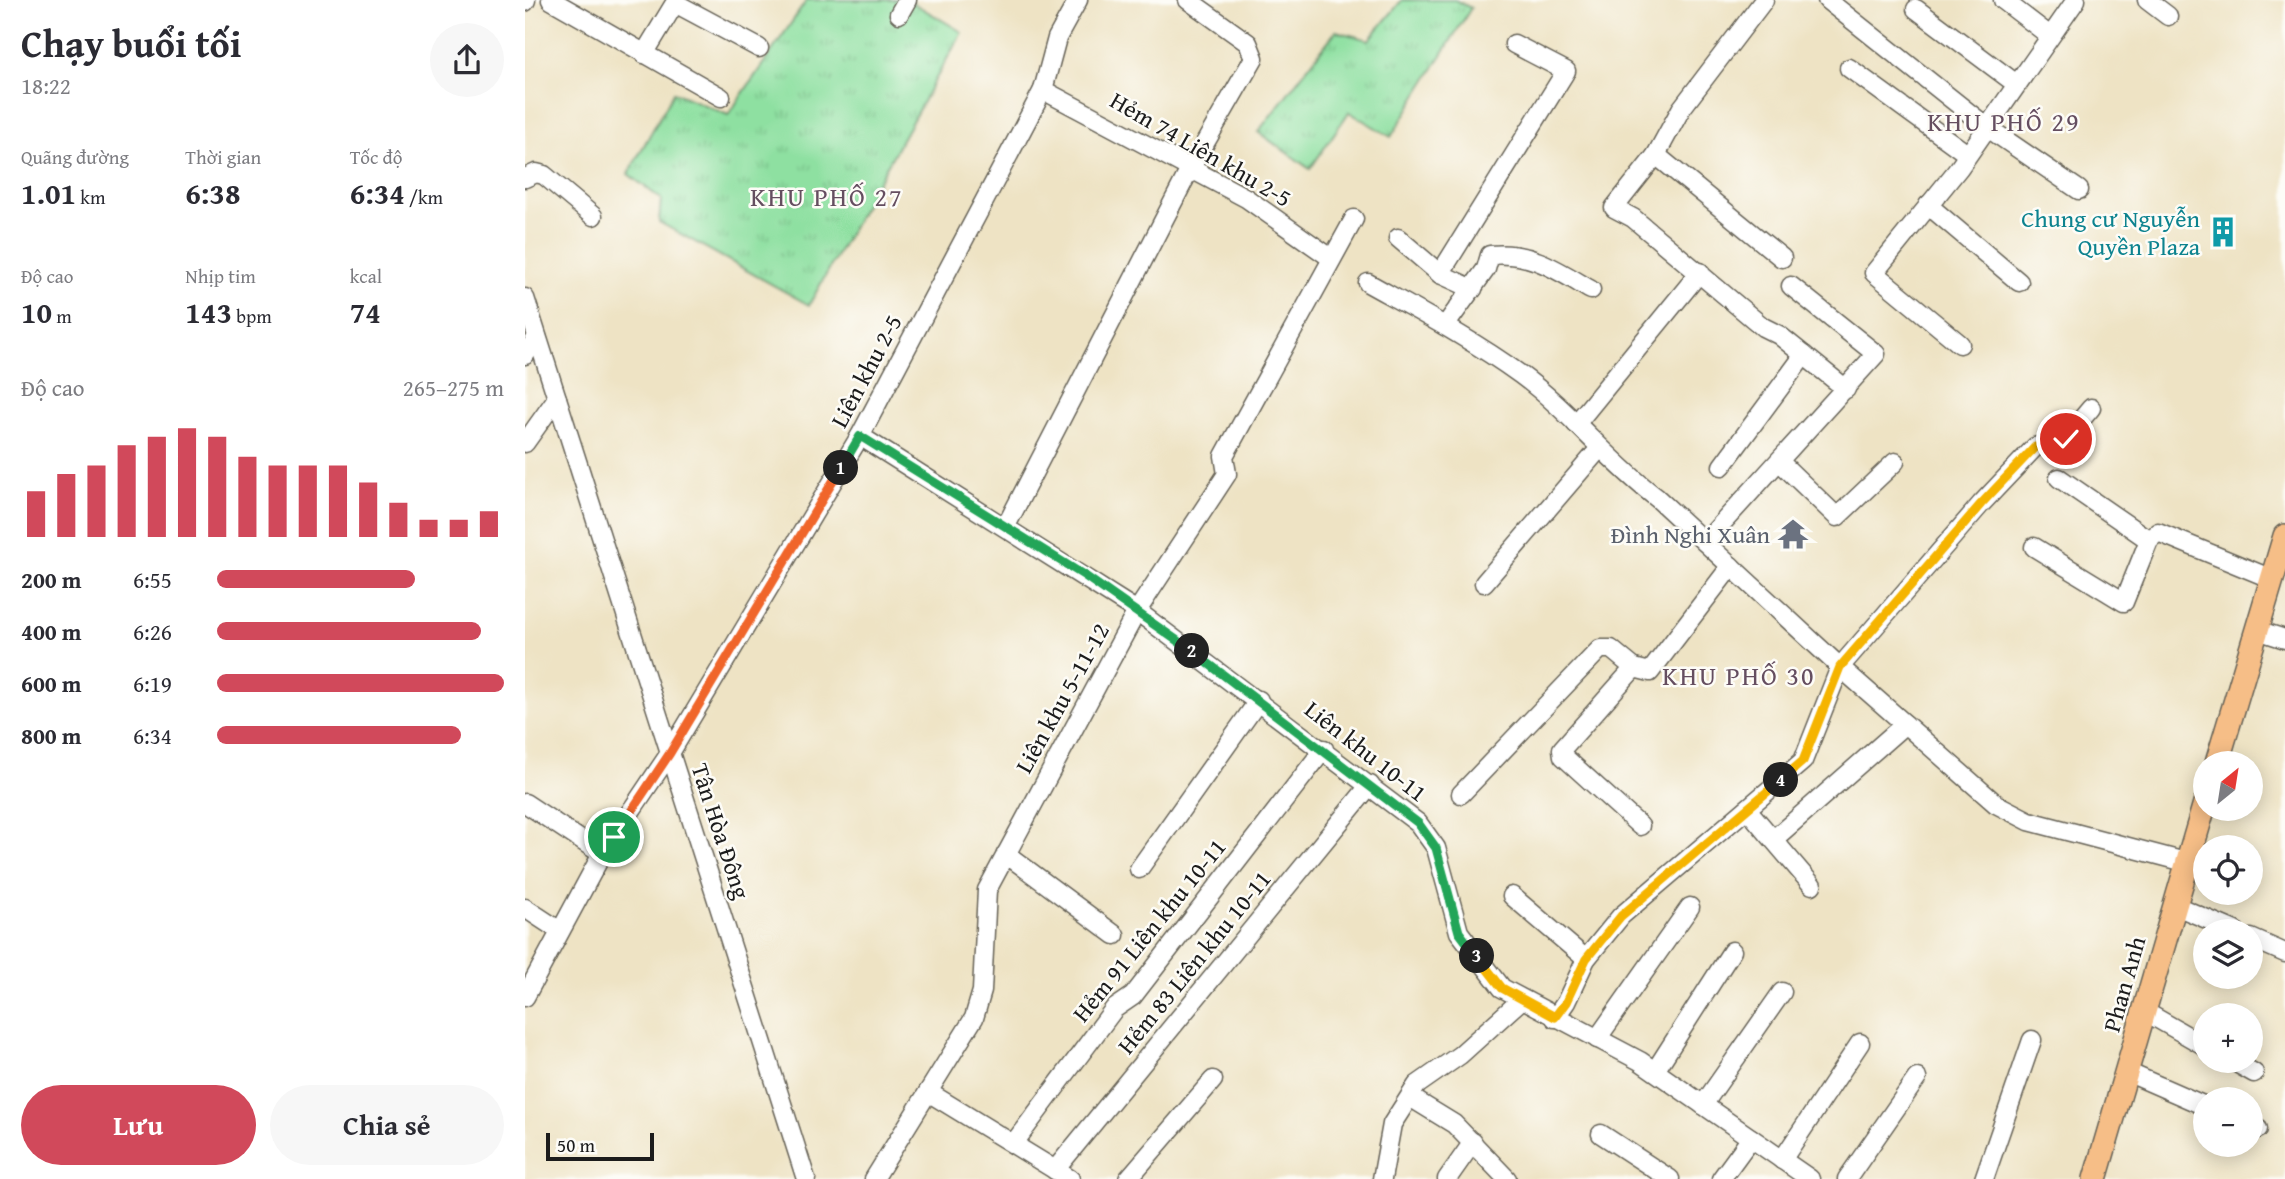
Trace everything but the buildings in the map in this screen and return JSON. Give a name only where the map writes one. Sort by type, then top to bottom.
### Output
[{"type":"main road","points":[[2221,751],[2285,536]]},
{"type":"main road","name":"Phan Anh","points":[[2095,1179],[2200,821]]},
{"type":"street","points":[[551,0],[721,97]]},
{"type":"street","name":"Liên khu 2-5","points":[[525,996],[545,965],[560,931],[602,855],[670,753],[860,436],[1043,90],[1057,38],[1078,0]]},
{"type":"street","points":[[1006,526],[1190,169],[1254,58],[1248,43],[1188,0]]},
{"type":"street","points":[[1764,0],[1681,109],[1656,155],[1614,208],[1633,218],[1763,327],[1779,335],[1846,390]]},
{"type":"street","points":[[1827,0],[1988,128],[2079,190]]},
{"type":"street","points":[[2003,0],[2050,36]]},
{"type":"street","points":[[1960,344],[1875,277],[1875,271],[1988,128],[2015,83],[2075,0]]},
{"type":"street","points":[[2147,0],[2168,16]]},
{"type":"street","points":[[644,54],[675,3],[759,48]]},
{"type":"street","points":[[1916,9],[2015,83]]},
{"type":"street","points":[[1440,274],[1566,71],[1514,44]]},
{"type":"street","points":[[1849,68],[1967,154]]},
{"type":"street","name":"Hẻm 74 Liên khu 2-5","points":[[1043,90],[1246,198],[1331,258]]},
{"type":"street","points":[[1656,155],[1782,258]]},
{"type":"street","points":[[525,178],[536,173],[544,175],[593,216]]},
{"type":"street","points":[[1928,205],[2019,282]]},
{"type":"street","name":"Liên khu 5-11-12","points":[[874,1179],[974,1018],[982,991],[987,890],[1137,611],[1227,474],[1224,456],[1354,219]]},
{"type":"street","points":[[1398,238],[1440,274],[1473,289]]},
{"type":"street","points":[[1445,326],[1486,269],[1490,255],[1525,255],[1543,261],[1591,290]]},
{"type":"street","points":[[1576,424],[1700,272]]},
{"type":"street","points":[[1368,284],[1445,326],[1522,376],[1840,667],[1934,747],[1974,788],[2029,821],[2189,863]]},
{"type":"street","points":[[1705,542],[1876,354],[1791,286]]},
{"type":"street","name":"Tân Hòa Đông","points":[[525,298],[806,1179]]},
{"type":"street","points":[[525,355],[537,337]]},
{"type":"street","points":[[1722,466],[1804,355]]},
{"type":"street","points":[[525,443],[557,398]]},
{"type":"street","points":[[1555,1017],[1566,1002],[1586,959],[1621,916],[1803,761],[1840,667],[1981,504],[2035,447],[2066,439],[2091,408]]},
{"type":"street","name":"Liên khu 10-11","points":[[860,436],[1137,611],[1324,749],[1418,823],[1436,848],[1459,932],[1502,988],[1655,1072],[1810,1179]]},
{"type":"street","points":[[1484,583],[1600,448]]},
{"type":"street","points":[[1780,462],[1837,517],[1895,462]]},
{"type":"street","points":[[2059,478],[2148,540]]},
{"type":"street","points":[[2034,547],[2124,602],[2148,540],[2158,532],[2272,579]]},
{"type":"street","points":[[1461,794],[1600,649],[1611,649],[1633,668],[1650,672],[1731,566]]},
{"type":"street","points":[[2257,630],[2285,639]]},
{"type":"street","points":[[1633,668],[1567,740],[1562,749],[1563,756],[1640,826]]},
{"type":"street","points":[[1139,869],[1259,700]]},
{"type":"street","points":[[1775,838],[1905,724]]},
{"type":"street","name":"Hẻm 91 Liên khu 10-11","points":[[1014,1143],[1114,1009],[1133,996],[1324,749]]},
{"type":"street","name":"Hẻm 83 Liên khu 10-11","points":[[1062,1174],[1370,785]]},
{"type":"street","points":[[525,803],[602,855]]},
{"type":"street","points":[[1747,809],[1775,838],[1812,885]]},
{"type":"street","points":[[1006,853],[1115,935]]},
{"type":"street","points":[[1512,896],[1586,959]]},
{"type":"street","points":[[2174,905],[2207,919]]},
{"type":"street","points":[[1597,1039],[1691,907]]},
{"type":"street","points":[[525,908],[560,931]]},
{"type":"street","points":[[2263,943],[2285,953]]},
{"type":"street","points":[[1655,1072],[1732,951]]},
{"type":"street","points":[[1703,1105],[1781,992]]},
{"type":"street","points":[[1382,1179],[1392,1124],[1417,1085],[1460,1055],[1520,1000]]},
{"type":"street","points":[[2144,1012],[2193,1039]]},
{"type":"street","points":[[1984,1179],[2032,1040]]},
{"type":"street","points":[[1783,1160],[1860,1043]]},
{"type":"street","points":[[2127,1072],[2193,1101]]},
{"type":"street","points":[[1847,1179],[1917,1078]]},
{"type":"street","points":[[1128,1179],[1213,1080]]},
{"type":"street","points":[[928,1092],[1062,1174]]},
{"type":"street","points":[[1410,1097],[1454,1124],[1507,1179]]},
{"type":"street","points":[[1601,1134],[1670,1179]]},
{"type":"street","points":[[1721,1179],[1751,1138]]},
{"type":"street","points":[[1447,1179],[1473,1142]]},
{"type":"green space","points":[[807,0],[908,0],[962,32],[809,305],[659,222],[661,199],[628,174],[674,92],[728,115]]},
{"type":"green space","points":[[1402,0],[1455,0],[1471,8],[1391,137],[1349,112],[1310,169],[1258,132],[1336,31],[1369,40]]},
{"type":"place","name":"Chung cư Nguyễn Quyền Plaza","points":[[2223,232]]},
{"type":"place","name":"Đình Nghi Xuân","points":[[1793,534]]},
{"type":"district","name":"KHU PHỐ 29","points":[[2004,121]]},
{"type":"district","name":"KHU PHỐ 27","points":[[827,196]]},
{"type":"district","name":"KHU PHỐ 30","points":[[1739,675]]},
{"type":"route","points":[[614,837],[670,753],[860,436],[1137,611],[1293,725],[1418,823],[1436,848],[1459,932],[1502,988],[1555,1017],[1566,1002],[1586,959],[1621,916],[1803,761],[1840,667],[1981,504],[2035,447],[2066,439]]}]
